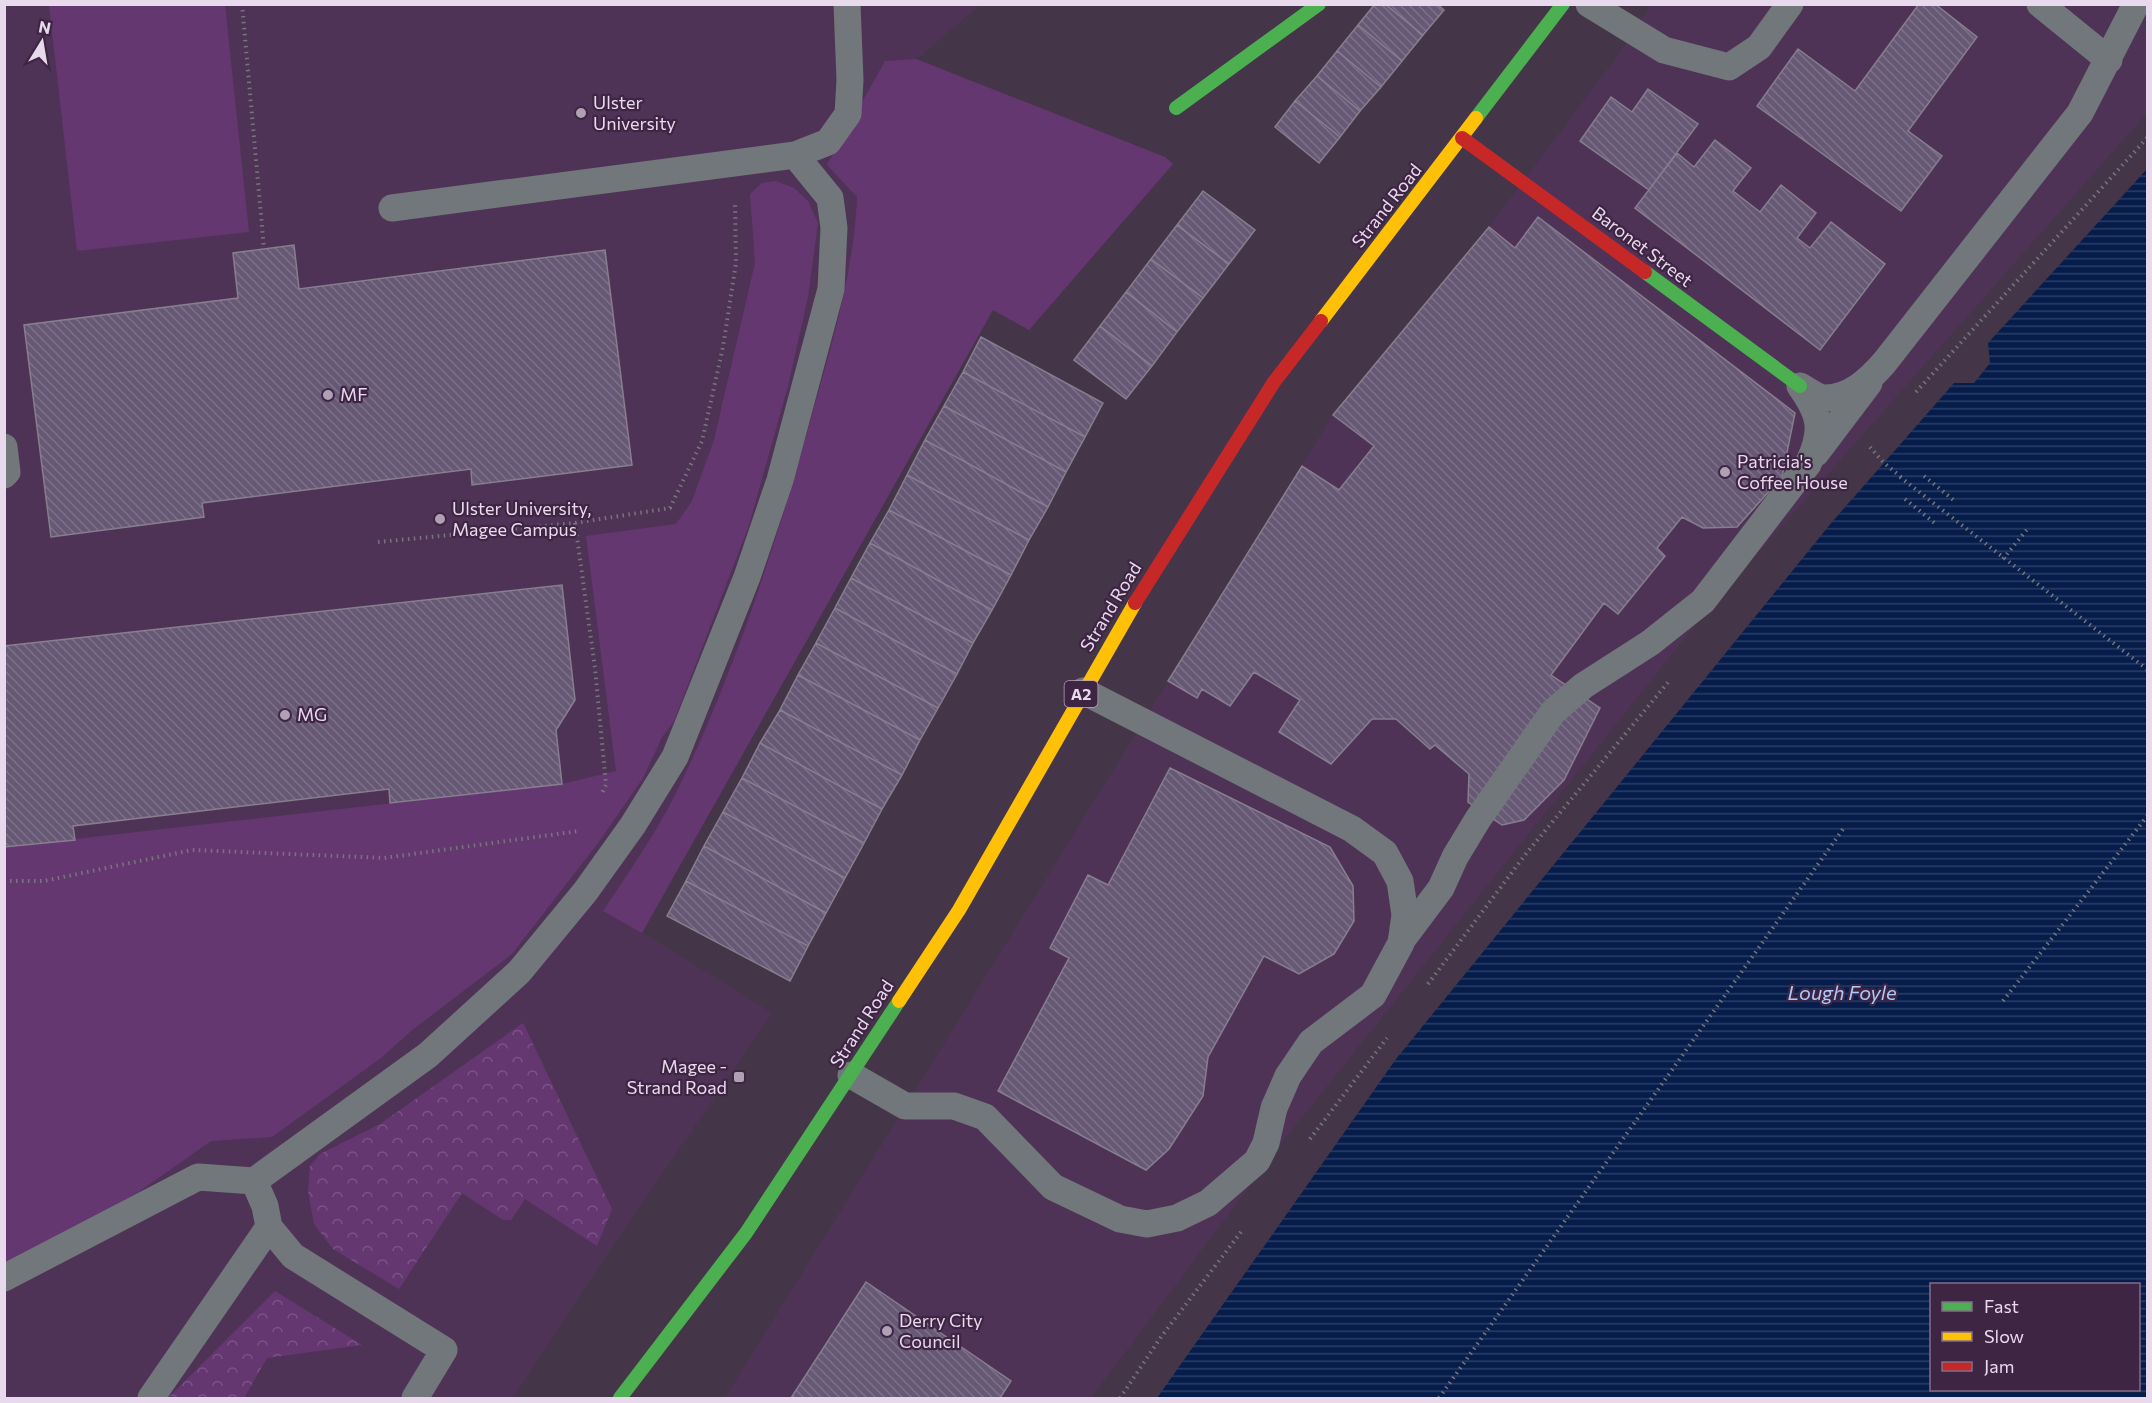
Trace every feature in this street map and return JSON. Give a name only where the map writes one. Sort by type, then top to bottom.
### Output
[{"type":"main road","points":[[1176,108],[1320,4]]},
{"type":"main road","name":"Strand Road","points":[[621,1398],[746,1233],[959,910],[1116,632],[1274,382],[1563,4]]},
{"type":"main road","name":"Baronet Street","points":[[1462,138],[1800,387]]},
{"type":"lane","points":[[392,208],[795,155],[828,142],[848,114],[850,80],[847,4]]},
{"type":"lane","points":[[1589,4],[1664,50],[1729,67],[1759,47],[1790,4]]},
{"type":"lane","points":[[2040,4],[2109,60]]},
{"type":"lane","points":[[850,1075],[904,1106],[954,1106],[985,1117],[1053,1187],[1120,1219],[1147,1224],[1177,1218],[1208,1203],[1257,1161],[1266,1143],[1274,1108],[1311,1042],[1373,995],[1401,943],[1441,888],[1455,857],[1478,819],[1553,712],[1583,686],[1650,643],[1703,601],[1884,363],[2080,113],[2136,4]]},
{"type":"lane","points":[[4,1278],[198,1177],[254,1181],[428,1054],[519,972],[585,892],[633,825],[675,757],[747,577],[777,491],[831,289],[834,228],[830,198],[795,155]]},
{"type":"lane","points":[[1800,387],[1824,398],[1844,394],[1868,382],[1884,363]]},
{"type":"lane","points":[[1800,387],[1814,406],[1819,427],[1817,446],[1808,464]]},
{"type":"lane","points":[[4,447],[7,472],[4,475]]},
{"type":"lane","points":[[1083,691],[1352,829],[1385,853],[1400,881],[1405,915],[1401,943]]},
{"type":"lane","points":[[254,1181],[265,1206],[268,1227],[293,1256],[444,1350],[415,1398]]},
{"type":"lane","points":[[151,1398],[268,1227]]},
{"type":"path","points":[[242,4],[264,249]]},
{"type":"path","points":[[1908,401],[2148,137]]},
{"type":"path","points":[[378,542],[575,523],[670,508],[704,431],[723,347],[736,263],[735,186],[747,161]]},
{"type":"path","points":[[1861,453],[1868,445]]},
{"type":"path","points":[[1884,463],[2003,559],[2148,670]]},
{"type":"path","points":[[1924,476],[1956,502]]},
{"type":"path","points":[[1900,477],[1911,485]]},
{"type":"path","points":[[1905,499],[1937,525]]},
{"type":"path","points":[[575,523],[595,668],[606,785],[596,803]]},
{"type":"path","points":[[2003,559],[2029,527]]},
{"type":"path","points":[[1425,987],[1525,855],[1675,675]]},
{"type":"path","points":[[2003,1001],[2148,815]]},
{"type":"path","points":[[4,881],[44,881],[192,850],[384,858],[581,831],[586,822]]},
{"type":"path","points":[[1438,1398],[1843,830]]},
{"type":"path","points":[[1304,1148],[1389,1035]]},
{"type":"path","points":[[1119,1398],[1161,1337],[1247,1223]]},
{"type":"shaded area","name":"Ulster University, Magee Campus","points":[[5,5],[980,5],[917,59],[1165,157],[1173,164],[1029,330],[993,310],[642,932],[772,1013],[606,1256],[513,1398],[5,1398]]},
{"type":"shaded area","points":[[1651,5],[2147,5],[2147,113],[1704,614],[1287,1136],[1091,1398],[725,1398],[1333,415],[1489,227],[1624,47]]},
{"type":"green space","points":[[49,5],[225,5],[249,232],[77,251]]},
{"type":"green space","points":[[916,59],[1165,157],[1173,164],[1029,330],[993,310],[642,933],[603,911],[673,799],[734,659],[784,512],[841,307],[852,253],[857,197],[827,165],[885,61]]},
{"type":"green space","points":[[776,181],[794,188],[808,201],[818,223],[808,297],[788,386],[749,525],[674,721],[662,737],[643,778],[598,843],[512,954],[411,1031],[381,1058],[272,1137],[211,1141],[137,1193],[5,1268],[5,847],[562,784],[616,771],[586,536],[676,524],[692,501],[714,440],[755,263],[750,194],[762,183]]},
{"type":"green space","points":[[523,1023],[612,1209],[597,1246],[525,1199],[511,1220],[503,1220],[462,1193],[399,1289],[333,1249],[314,1224],[308,1191],[310,1166],[320,1154],[380,1124]]},
{"type":"green space","points":[[275,1291],[362,1345],[267,1358],[244,1398],[168,1398]]},
{"type":"water","name":"Lough Foyle","points":[[2147,169],[2147,1398],[1157,1398],[1396,1059],[1832,522],[1954,383],[1974,383],[1990,363],[1988,343]]},
{"type":"building","points":[[1375,4],[1385,4],[1423,35],[1402,61],[1358,25]]},
{"type":"building","points":[[1385,4],[1437,4],[1444,10],[1423,35]]},
{"type":"building","points":[[1919,4],[1935,4],[1977,37],[1908,131],[1942,156],[1901,211],[1757,106],[1798,49],[1855,91]]},
{"type":"building","points":[[1358,25],[1402,61],[1381,87],[1337,51]]},
{"type":"building","points":[[1337,51],[1381,87],[1360,111],[1317,76]]},
{"type":"building","points":[[1317,76],[1360,111],[1340,137],[1295,101]]},
{"type":"building","points":[[1648,89],[1698,124],[1649,190],[1580,141],[1611,97],[1632,112]]},
{"type":"building","points":[[1295,101],[1340,137],[1319,163],[1275,127]]},
{"type":"building","points":[[1715,140],[1751,168],[1733,191],[1760,212],[1781,185],[1816,213],[1797,238],[1810,248],[1831,222],[1885,264],[1820,350],[1635,208],[1677,153],[1694,167]]},
{"type":"building","points":[[1203,191],[1255,230],[1229,264],[1177,225]]},
{"type":"building","points":[[1538,217],[1795,413],[1782,477],[1737,527],[1703,528],[1682,517],[1657,548],[1665,556],[1618,614],[1604,603],[1551,675],[1600,708],[1564,780],[1524,820],[1502,825],[1468,802],[1469,774],[1435,745],[1430,749],[1396,719],[1372,719],[1331,764],[1279,732],[1300,700],[1254,672],[1230,706],[1202,689],[1197,698],[1168,681],[1302,466],[1339,490],[1374,446],[1333,415],[1489,227],[1515,248]]},
{"type":"building","points":[[1177,225],[1229,264],[1203,298],[1151,259]]},
{"type":"building","name":"MF","points":[[294,245],[299,289],[605,250],[632,465],[472,485],[471,469],[202,503],[204,517],[51,537],[24,325],[238,298],[233,253]]},
{"type":"building","points":[[1151,259],[1203,298],[1177,332],[1126,292]]},
{"type":"building","points":[[1126,292],[1177,332],[1152,366],[1100,326]]},
{"type":"building","points":[[1100,326],[1152,366],[1126,399],[1074,360]]},
{"type":"building","points":[[981,337],[1103,403],[1085,437],[963,372]]},
{"type":"building","points":[[963,372],[1085,437],[1066,472],[944,406]]},
{"type":"building","points":[[944,406],[1066,472],[1048,507],[925,440]]},
{"type":"building","points":[[925,440],[1048,507],[1029,540],[907,475]]},
{"type":"building","points":[[907,475],[1029,540],[1011,575],[889,510]]},
{"type":"building","points":[[889,510],[1011,575],[992,610],[870,543]]},
{"type":"building","points":[[870,543],[992,610],[973,643],[851,578]]},
{"type":"building","points":[[851,578],[973,643],[957,674],[835,608]]},
{"type":"building","name":"MG","points":[[562,585],[575,700],[556,730],[562,784],[390,803],[389,789],[73,826],[75,840],[4,847],[4,646]]},
{"type":"building","points":[[835,608],[957,674],[938,708],[816,643]]},
{"type":"building","points":[[816,643],[938,708],[920,740],[798,675]]},
{"type":"building","points":[[798,675],[920,740],[902,775],[780,710]]},
{"type":"building","points":[[780,710],[902,775],[882,809],[760,743]]},
{"type":"building","points":[[760,743],[882,809],[864,843],[742,778]]},
{"type":"building","points":[[1170,768],[1330,847],[1353,886],[1354,921],[1334,954],[1299,974],[1264,956],[1208,1057],[1203,1096],[1169,1149],[1146,1170],[998,1091],[1069,958],[1050,948],[1088,875],[1108,885]]},
{"type":"building","points":[[742,778],[864,843],[845,878],[723,812]]},
{"type":"building","points":[[723,812],[845,878],[826,913],[704,846]]},
{"type":"building","points":[[704,846],[826,913],[808,946],[686,881]]},
{"type":"building","points":[[686,881],[808,946],[790,981],[667,916]]},
{"type":"building","name":"Derry City Council","points":[[866,1282],[1011,1381],[1000,1398],[791,1398]]},
{"type":"traffic: fast","points":[[1176,108],[1319,4]]},
{"type":"traffic: fast","points":[[1476,118],[1563,4]]},
{"type":"traffic: fast","points":[[1645,272],[1800,386]]},
{"type":"traffic: fast","points":[[620,1398],[746,1233],[899,1001]]},
{"type":"traffic: slow","points":[[1321,321],[1476,118]]},
{"type":"traffic: slow","points":[[899,1001],[959,910],[1135,603]]},
{"type":"traffic: jam","points":[[1462,138],[1645,272]]},
{"type":"traffic: jam","points":[[1135,603],[1274,382],[1321,321]]},
{"type":"place","name":"Ulster University","points":[[581,113]]},
{"type":"place","name":"MF","points":[[328,395]]},
{"type":"place","name":"Patricia's Coffee House","points":[[1725,472]]},
{"type":"place","name":"Ulster University, Magee Campus","points":[[440,519]]},
{"type":"place","name":"MG","points":[[285,715]]},
{"type":"place","name":"Magee - Strand Road","points":[[739,1077]]},
{"type":"place","name":"Derry City Council","points":[[887,1331]]}]
